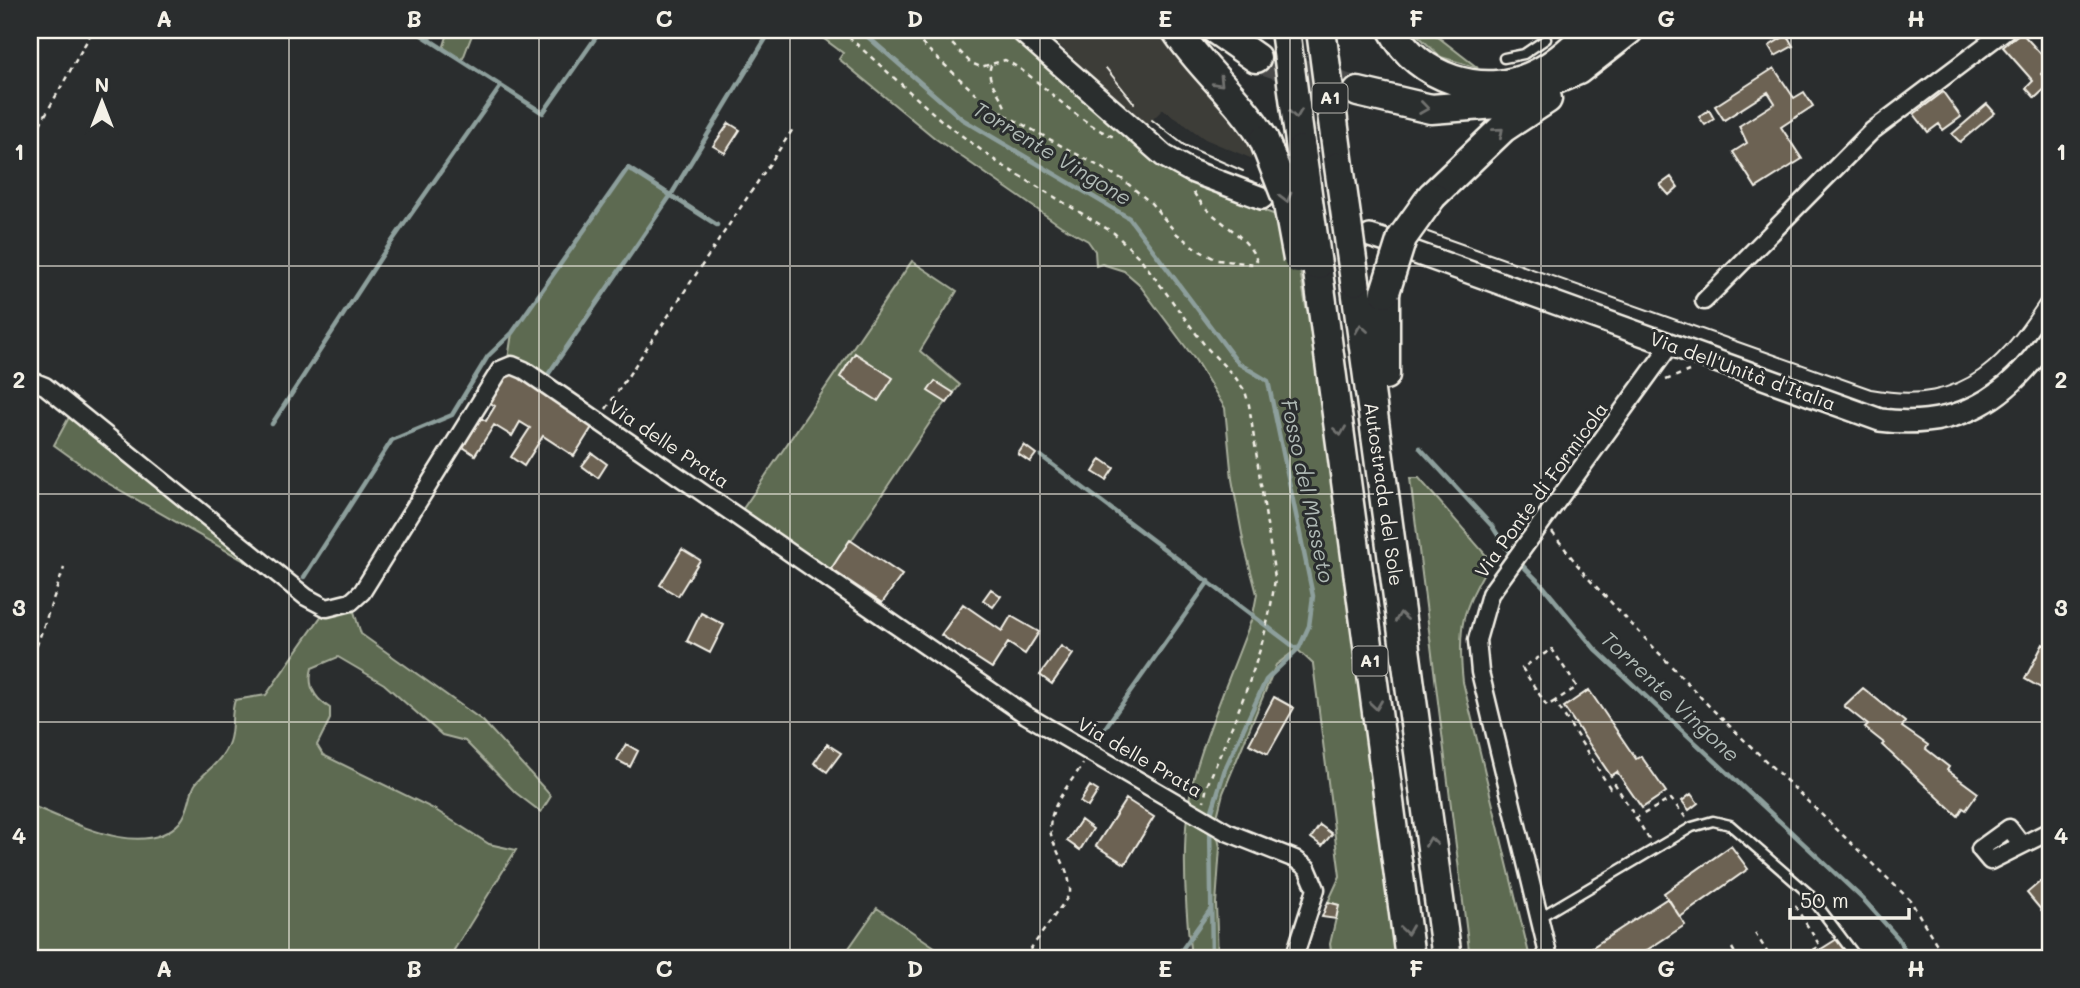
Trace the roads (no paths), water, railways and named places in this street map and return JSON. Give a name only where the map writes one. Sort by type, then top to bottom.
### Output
[{"type":"highway","points":[[1176,30],[1196,58],[1247,113],[1264,140],[1307,262]]},
{"type":"highway","points":[[1216,30],[1256,58]]},
{"type":"highway","name":"A1","points":[[1285,30],[1301,150],[1307,262]]},
{"type":"highway","name":"Autostrada del Sole","points":[[1321,30],[1447,958]]},
{"type":"highway","points":[[1393,30],[1411,55],[1427,69],[1449,79],[1479,84],[1532,77],[1553,63],[1591,30]]},
{"type":"highway","points":[[1358,92],[1430,109],[1497,104],[1578,70],[1631,30]]},
{"type":"highway","points":[[1394,567],[1394,452],[1383,344],[1385,292],[1402,238],[1432,196],[1503,128],[1585,75],[1631,30]]},
{"type":"highway","name":"Autostrada del Sole","points":[[1307,262],[1306,307],[1331,363],[1410,958]]},
{"type":"street","points":[[1021,30],[1164,156],[1191,171],[1262,198]]},
{"type":"street","points":[[1704,301],[1872,131],[2006,30]]},
{"type":"street","name":"Via dell'Unità d'Italia","points":[[1416,253],[1858,414],[1910,422],[1945,418],[1989,400],[2027,368],[2050,336]]},
{"type":"street","name":"Via Ponte di Formicola","points":[[1549,958],[1478,662],[1476,640],[1481,617],[1504,573],[1671,344]]},
{"type":"street","name":"Via delle Prata","points":[[30,380],[45,386],[306,597],[327,608],[351,602],[362,592],[500,370],[506,366],[524,370],[1026,715],[1227,832],[1295,859],[1314,877],[1316,889],[1294,958]]},
{"type":"street","points":[[2022,845],[2050,831]]},
{"type":"lane","points":[[1503,58],[1524,54],[1546,40]]},
{"type":"lane","points":[[1539,917],[1692,827],[1713,821],[1730,825],[1808,893],[1857,958]]},
{"type":"waterway","points":[[414,30],[543,113],[601,30]]},
{"type":"waterway","points":[[547,376],[671,195],[771,30]]},
{"type":"waterway","name":"Torrente Vingone","points":[[860,30],[962,119],[1129,218],[1238,363],[1268,381],[1313,596],[1309,626],[1299,648],[1266,680],[1225,769],[1210,817]]},
{"type":"waterway","points":[[272,424],[383,254],[501,86]]},
{"type":"waterway","points":[[304,577],[392,440],[452,415],[488,356],[512,333],[628,168],[717,225]]},
{"type":"waterway","name":"Torrente Vingone","points":[[1420,448],[1492,526],[1509,552],[1543,586],[1595,649],[1864,900],[1898,938],[1909,958]]},
{"type":"waterway","points":[[1041,456],[1297,649]]},
{"type":"waterway","points":[[1095,742],[1209,581]]},
{"type":"waterway","name":"Fosso del Masseto","points":[[1210,826],[1212,958]]},
{"type":"waterway","points":[[1176,958],[1210,910]]},
{"type":"tunnel","points":[[1256,58],[1350,89]]},
{"type":"tram line","points":[[1106,68],[1134,103]]},
{"type":"tram line","points":[[1152,120],[1184,145],[1243,171]]},
{"type":"tram line","points":[[1428,232],[1871,389],[1904,393],[1933,390],[1957,383],[1979,371],[2016,334],[2050,285]]}]
